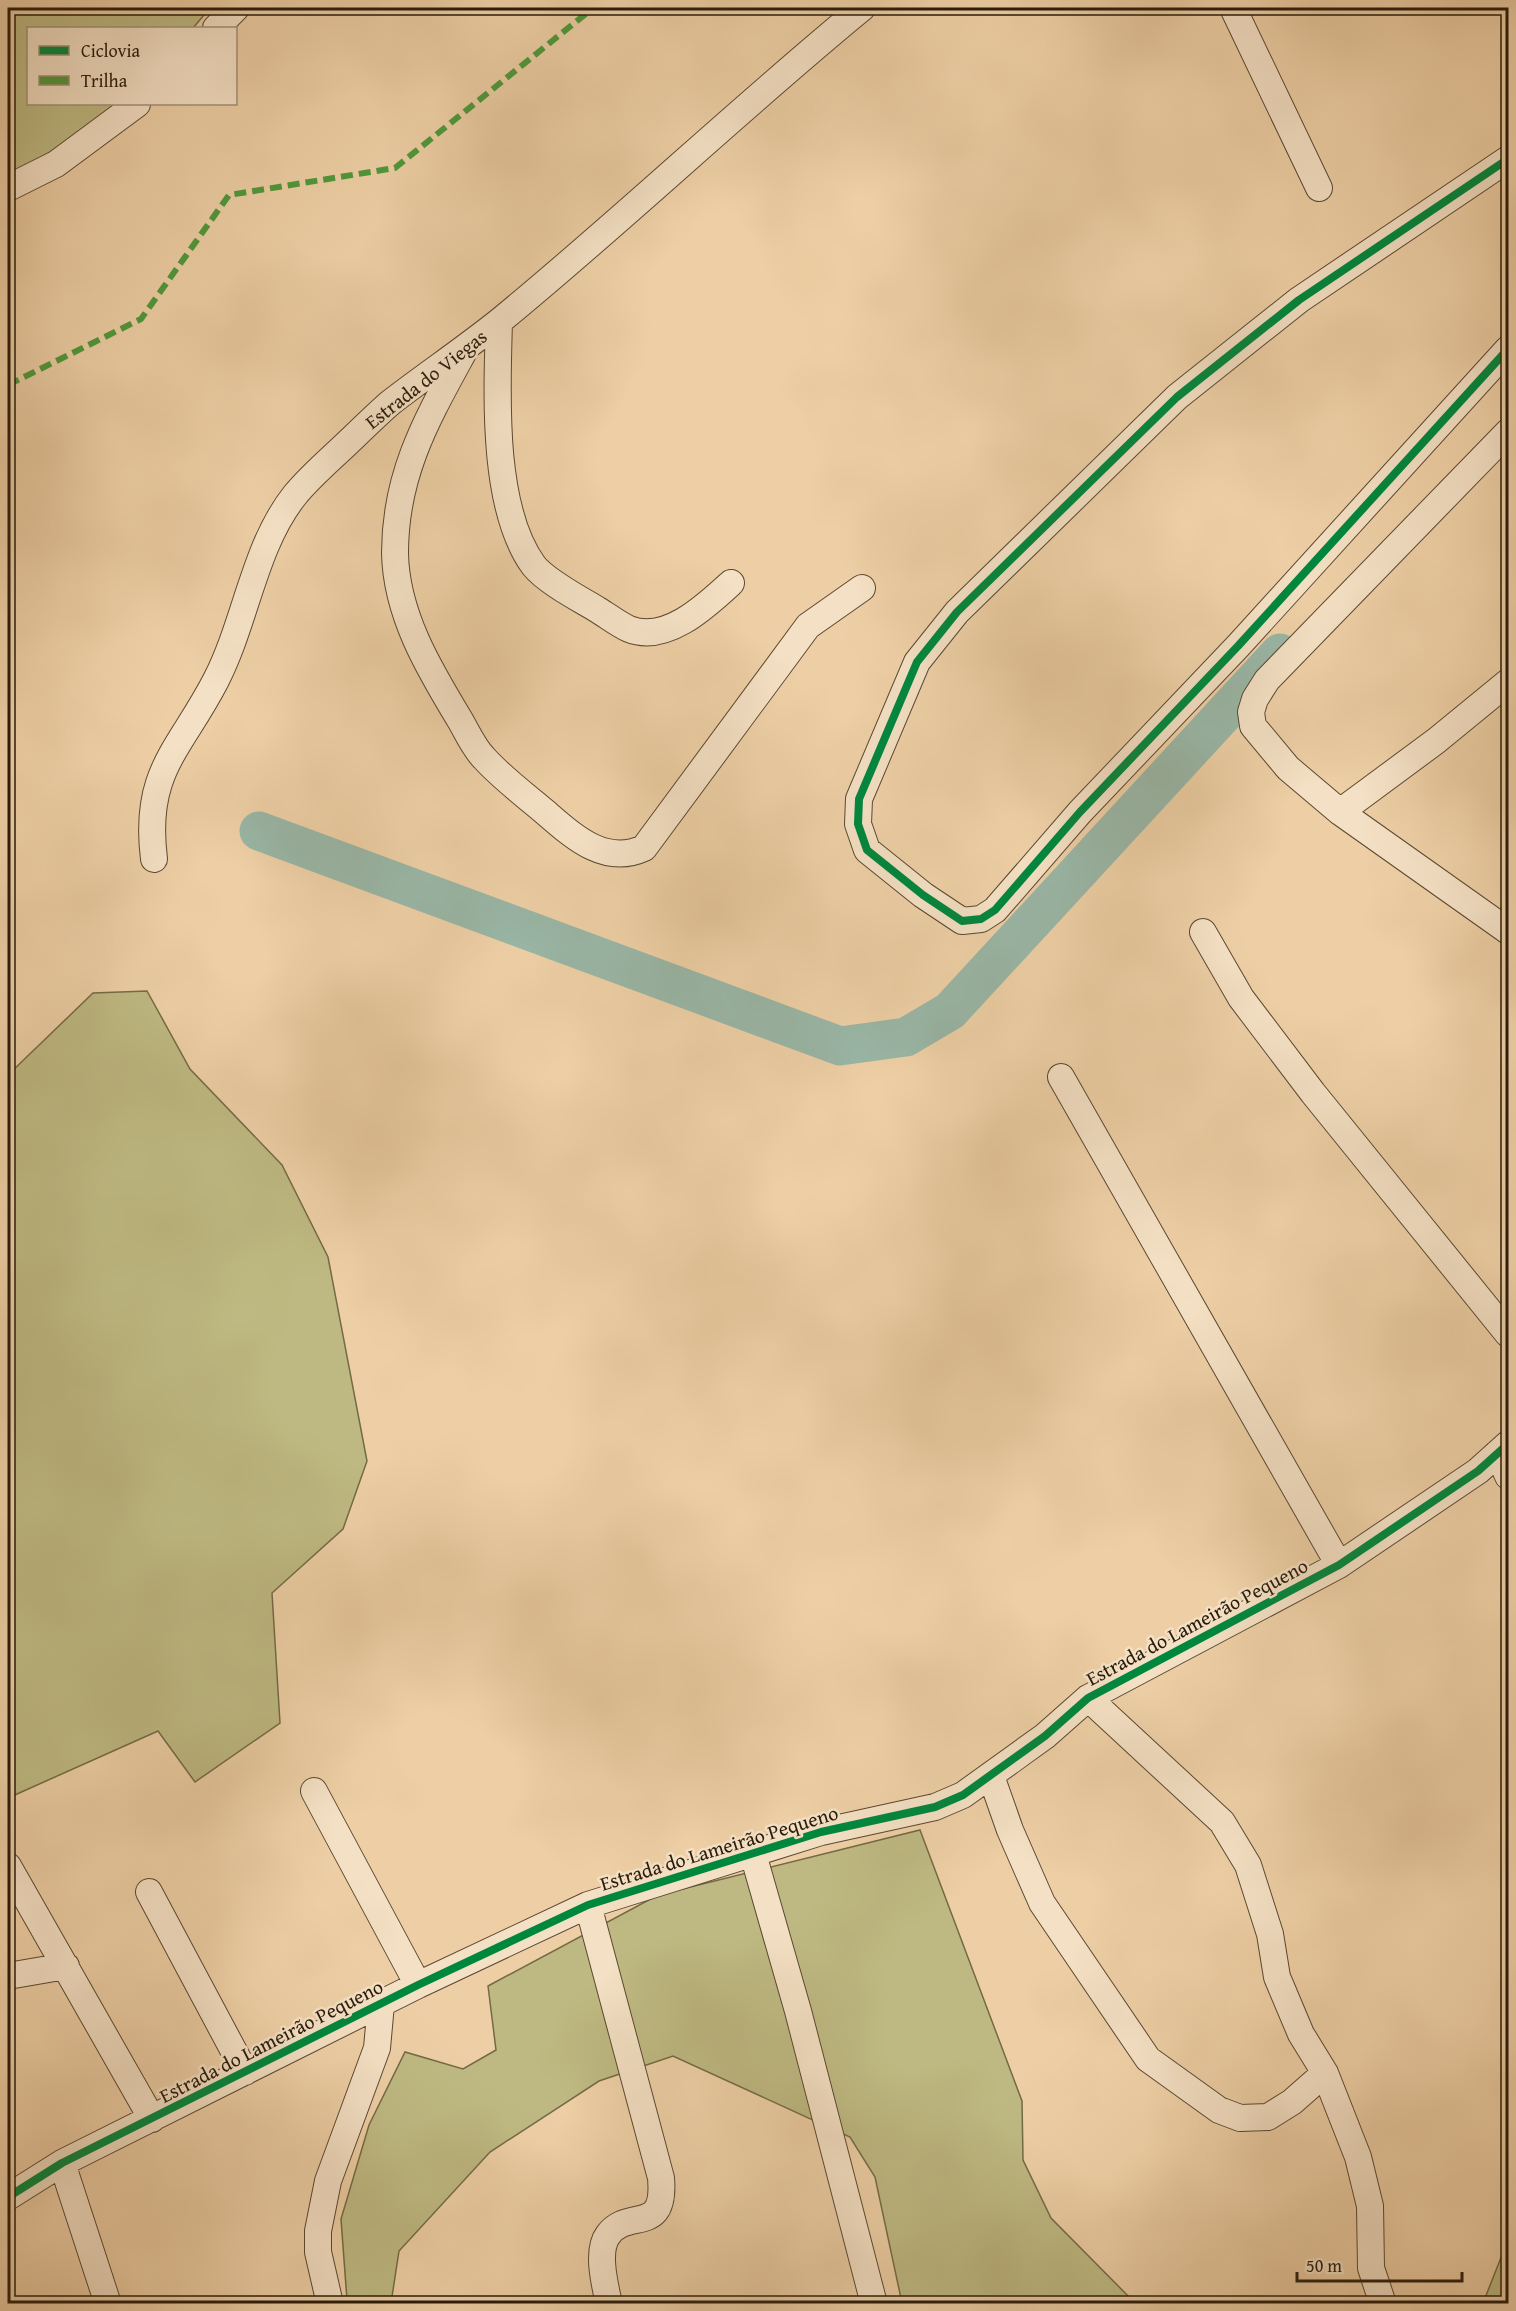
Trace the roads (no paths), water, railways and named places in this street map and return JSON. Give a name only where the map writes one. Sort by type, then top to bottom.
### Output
[{"type":"street","points":[[217,27],[236,8]]},
{"type":"street","name":"Estrada do Viegas","points":[[154,859],[150,830],[153,801],[159,778],[215,682],[231,649],[253,581],[280,516],[296,494],[389,405],[499,322],[651,192],[775,79],[862,8]]},
{"type":"street","points":[[1233,8],[1319,188]]},
{"type":"street","points":[[8,188],[56,164],[135,105]]},
{"type":"street","points":[[1509,159],[1299,300],[1177,398],[957,612],[917,662],[859,799],[858,824],[867,850],[922,895],[962,921],[981,920],[995,910],[1080,812],[1246,637],[1509,349]]},
{"type":"street","points":[[499,322],[497,392],[503,479],[516,528],[535,566],[569,593],[630,629],[656,632],[678,623],[708,604],[731,583]]},
{"type":"street","points":[[468,345],[422,428],[411,456],[400,502],[395,554],[406,617],[435,679],[483,757],[570,834],[595,849],[614,855],[630,854],[644,848],[808,626],[862,588]]},
{"type":"street","points":[[1509,432],[1267,680],[1255,699],[1251,712],[1253,726],[1263,741],[1288,768],[1340,812],[1509,931]]},
{"type":"street","points":[[1340,812],[1436,741],[1509,682]]},
{"type":"street","points":[[1203,932],[1241,998],[1313,1094],[1509,1334]]},
{"type":"street","points":[[1060,1077],[1339,1565]]},
{"type":"street","points":[[1503,1448],[1509,1476]]},
{"type":"street","name":"Estrada do Lameirão Pequeno","points":[[8,2197],[62,2163],[418,1985],[588,1905],[820,1832],[935,1807],[963,1795],[1045,1736],[1088,1698],[1339,1565],[1478,1471],[1503,1448]]},
{"type":"street","points":[[1088,1698],[1222,1822],[1248,1865],[1270,1934],[1277,1977],[1301,2034],[1325,2073],[1361,2167],[1371,2216],[1371,2268],[1383,2304]]},
{"type":"street","points":[[991,1776],[1010,1830],[1042,1903],[1148,2059],[1219,2110],[1240,2118],[1269,2117],[1292,2102],[1325,2073]]},
{"type":"street","points":[[314,1791],[418,1985]]},
{"type":"street","points":[[753,1854],[798,2011],[873,2304]]},
{"type":"street","points":[[8,1866],[152,2119]]},
{"type":"street","points":[[8,1884],[33,1910]]},
{"type":"street","points":[[149,1892],[245,2072]]},
{"type":"street","points":[[588,1905],[661,2178],[663,2197],[658,2209],[648,2217],[623,2225],[608,2234],[603,2247],[609,2304]]},
{"type":"street","points":[[8,1976],[66,1966]]},
{"type":"street","points":[[330,2304],[318,2252],[318,2231],[328,2181],[377,2048],[381,2004]]},
{"type":"street","points":[[62,2163],[108,2304]]},
{"type":"waterway","points":[[259,831],[840,1046],[906,1037],[950,1011],[1280,653]]}]
